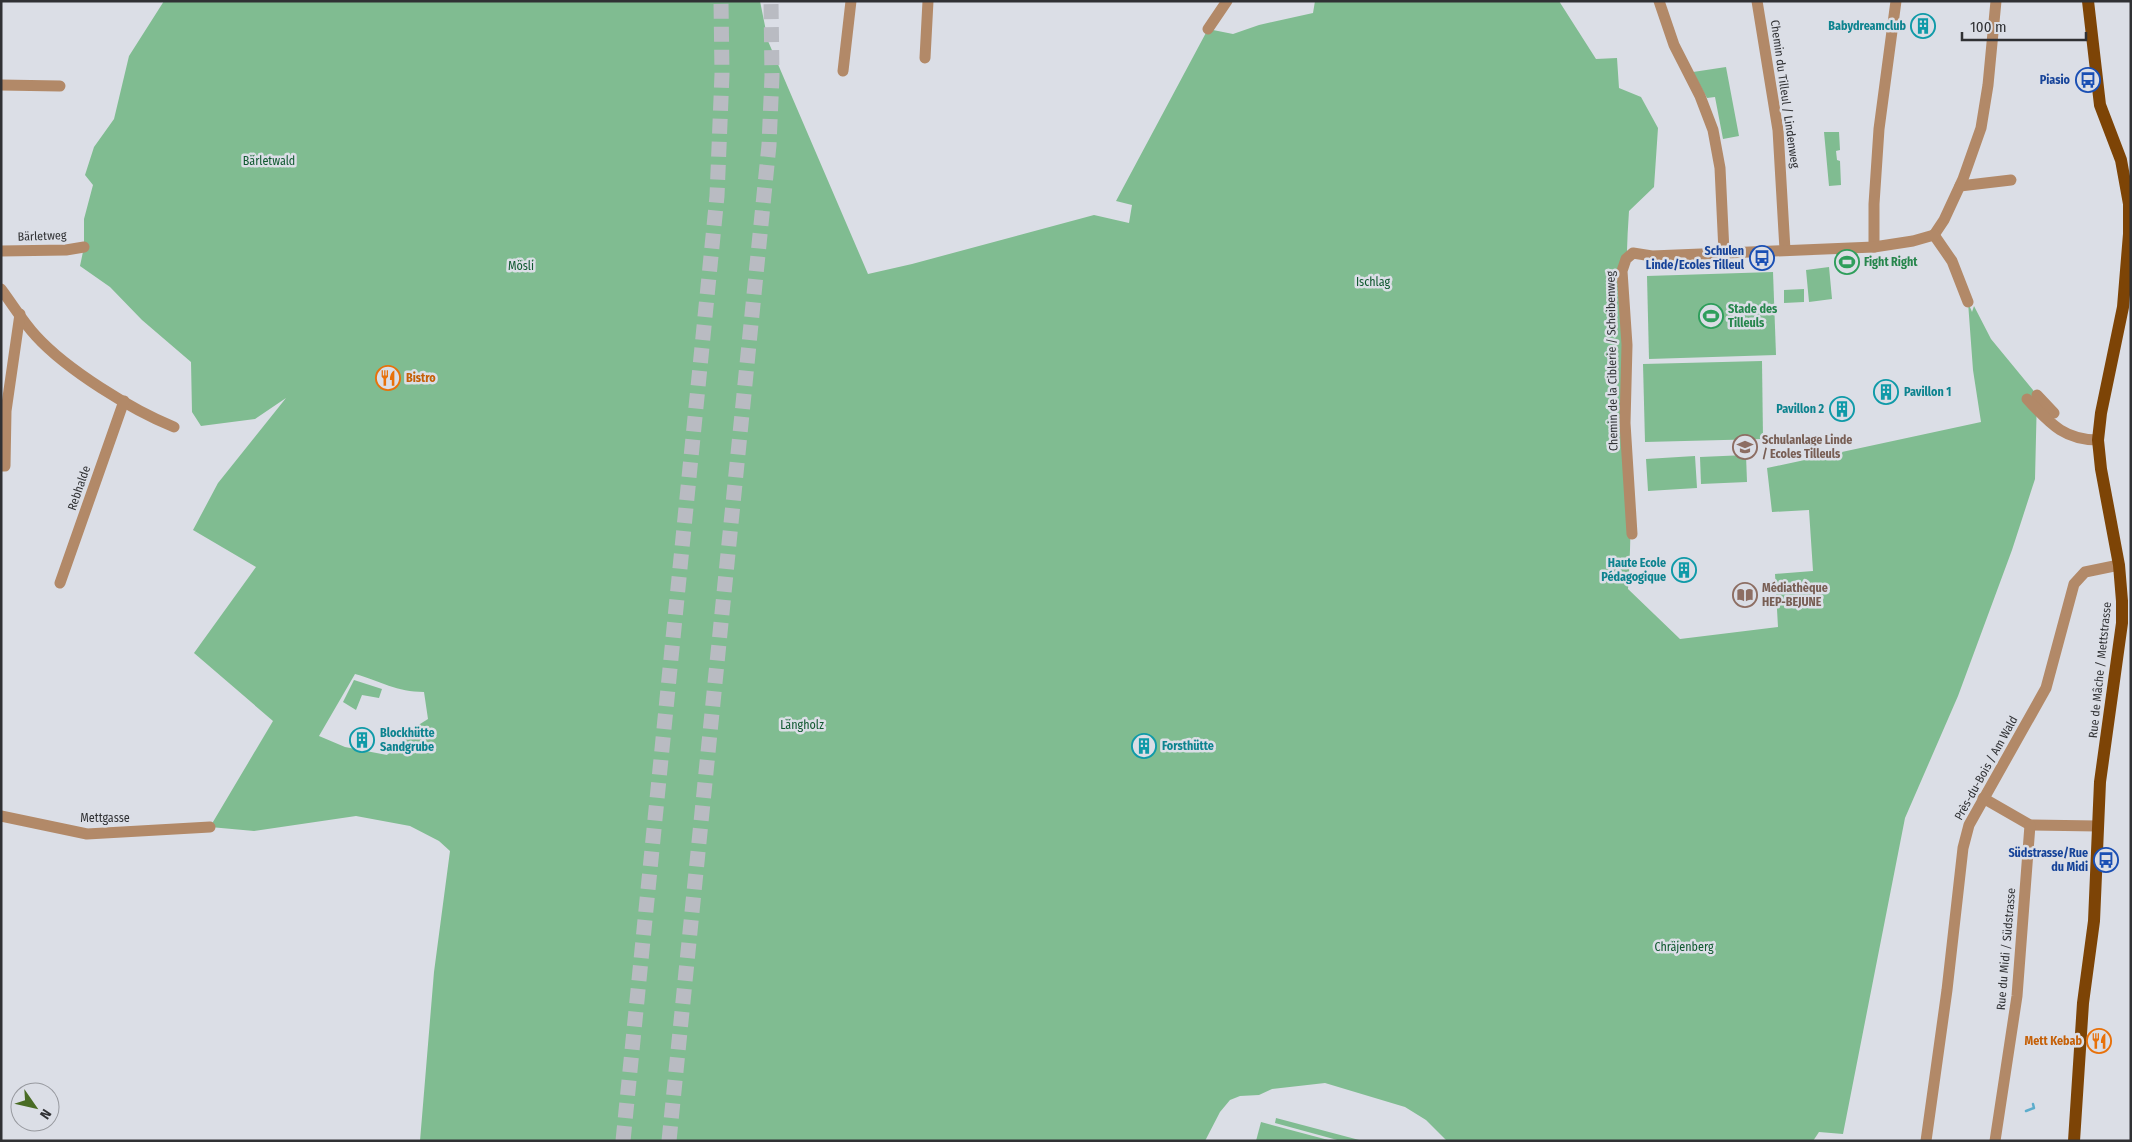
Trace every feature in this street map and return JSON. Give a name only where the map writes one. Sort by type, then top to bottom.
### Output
[{"type":"main road","name":"Rue de Mâche / Mettstrasse","points":[[2074,1141],[2083,1003],[2094,921],[2100,782],[2122,623],[2119,566],[2100,467],[2098,440],[2101,413],[2123,307],[2130,211],[2127,184],[2121,160],[2100,105],[2088,1]]},
{"type":"street","points":[[843,71],[851,1]]},
{"type":"street","points":[[925,58],[928,1]]},
{"type":"street","points":[[1208,29],[1227,1]]},
{"type":"street","points":[[1659,1],[1674,45],[1700,96],[1713,130],[1720,168],[1724,252]]},
{"type":"street","name":"Chemin du Tilleul / Lindenweg","points":[[1758,1],[1778,130],[1785,250]]},
{"type":"street","points":[[1874,247],[1874,204],[1879,129],[1896,1]]},
{"type":"street","points":[[1968,302],[1952,261],[1934,235],[1944,220],[1960,186],[1981,128],[1988,86],[1996,1]]},
{"type":"street","points":[[1,85],[60,86]]},
{"type":"street","points":[[1960,186],[2011,180]]},
{"type":"street","name":"Chemin de la Ciblerie / Scheibenweg","points":[[1632,534],[1625,423],[1627,345],[1622,270],[1626,259],[1633,253],[1652,256],[1874,247],[1913,241],[1934,235]]},
{"type":"street","name":"Bärletweg","points":[[1,252],[66,250],[84,247]]},
{"type":"street","points":[[1,289],[49,349],[145,415],[174,428]]},
{"type":"street","points":[[3,466],[6,411],[20,314]]},
{"type":"street","points":[[2054,413],[2032,397],[2052,425],[2060,431],[2083,440],[2098,440]]},
{"type":"street","name":"Rebhalde","points":[[60,583],[124,401]]},
{"type":"street","name":"Près-du-Bois / Am Wald","points":[[1926,1141],[1948,990],[1963,848],[1969,825],[2046,688],[2074,584],[2085,572],[2119,566]]},
{"type":"street","points":[[1983,798],[2030,825],[2097,826]]},
{"type":"street","name":"Mettgasse","points":[[1,816],[87,834],[210,827]]},
{"type":"street","name":"Rue du Midi / Südstrasse","points":[[1995,1141],[2017,996],[2030,825]]},
{"type":"green space","points":[[164,1],[760,1],[768,41],[868,274],[1094,215],[1129,223],[1132,205],[1116,201],[1208,29],[1233,34],[1259,25],[1313,13],[1315,1],[1559,1],[1596,59],[1617,58],[1619,88],[1641,97],[1658,128],[1654,187],[1629,211],[1626,306],[1631,494],[1628,589],[1680,639],[1778,627],[1775,574],[1813,571],[1809,510],[1772,512],[1767,468],[1981,422],[1973,370],[1968,302],[1972,312],[1974,306],[1991,339],[2037,395],[2035,479],[2012,550],[1958,696],[1905,818],[1843,1134],[1819,1132],[1813,1141],[1447,1141],[1426,1120],[1405,1107],[1325,1083],[1272,1089],[1259,1095],[1240,1096],[1230,1100],[1220,1112],[1205,1141],[420,1141],[434,972],[450,851],[439,841],[410,826],[356,816],[254,831],[210,827],[273,721],[194,653],[256,567],[193,530],[218,483],[286,398],[255,419],[201,426],[192,412],[191,362],[142,320],[110,287],[80,266],[84,247],[84,219],[93,185],[85,175],[94,147],[114,119],[129,56]],"holes":[[[355,674],[397,688],[424,692],[428,719],[412,729],[387,755],[345,747],[319,736]]]},
{"type":"green space","points":[[1726,67],[1739,136],[1723,139],[1715,97],[1707,98],[1693,72]]},
{"type":"green space","points":[[1824,132],[1839,132],[1840,150],[1836,151],[1837,160],[1840,161],[1841,185],[1829,186]]},
{"type":"green space","points":[[1829,267],[1832,299],[1809,302],[1806,270]]},
{"type":"green space","name":"Stade des Tilleuls","points":[[1773,272],[1776,355],[1649,359],[1647,276]]},
{"type":"green space","points":[[1804,289],[1804,302],[1784,303],[1784,290]]},
{"type":"green space","points":[[1762,361],[1763,439],[1645,442],[1643,364]]},
{"type":"green space","points":[[1746,455],[1747,482],[1701,484],[1700,457]]},
{"type":"green space","points":[[1695,456],[1697,488],[1648,491],[1646,459]]},
{"type":"green space","points":[[354,680],[382,689],[379,698],[362,695],[356,710],[343,702]]},
{"type":"green space","points":[[1276,1118],[1363,1141],[1341,1141],[1275,1123]]},
{"type":"green space","points":[[1261,1122],[1332,1141],[1256,1141]]},
{"type":"waterway","points":[[2026,1111],[2034,1108],[2033,1104]]},
{"type":"tunnel","points":[[623,1141],[717,196],[722,74],[721,1]]},
{"type":"tunnel","points":[[669,1141],[769,145],[772,76],[771,1]]},
{"type":"place","name":"Babydreamclub","points":[[1923,26]]},
{"type":"place","name":"Piasio","points":[[2088,80]]},
{"type":"place","name":"Schulen Linde/Ecoles Tilleul","points":[[1762,258]]},
{"type":"place","name":"Fight Right","points":[[1847,262]]},
{"type":"place","name":"Stade des Tilleuls","points":[[1711,316]]},
{"type":"place","name":"Bistro","points":[[388,378]]},
{"type":"place","name":"Pavillon 1","points":[[1886,392]]},
{"type":"place","name":"Pavillon 2","points":[[1842,409]]},
{"type":"place","name":"Schulanlage Linde / Ecoles Tilleuls","points":[[1745,447]]},
{"type":"place","name":"Haute Ecole Pédagogique","points":[[1684,570]]},
{"type":"place","name":"Médiathèque HEP-BEJUNE","points":[[1745,595]]},
{"type":"place","name":"Blockhütte Sandgrube","points":[[362,740]]},
{"type":"place","name":"Forsthütte","points":[[1144,746]]},
{"type":"place","name":"Südstrasse/Rue du Midi","points":[[2106,860]]},
{"type":"place","name":"Mett Kebab","points":[[2099,1041]]},
{"type":"park label","name":"Bärletwald","points":[[269,161]]},
{"type":"park label","name":"Mösli","points":[[521,266]]},
{"type":"park label","name":"Ischlag","points":[[1373,282]]},
{"type":"park label","name":"Längholz","points":[[802,725]]},
{"type":"park label","name":"Chräjenberg","points":[[1684,947]]}]
